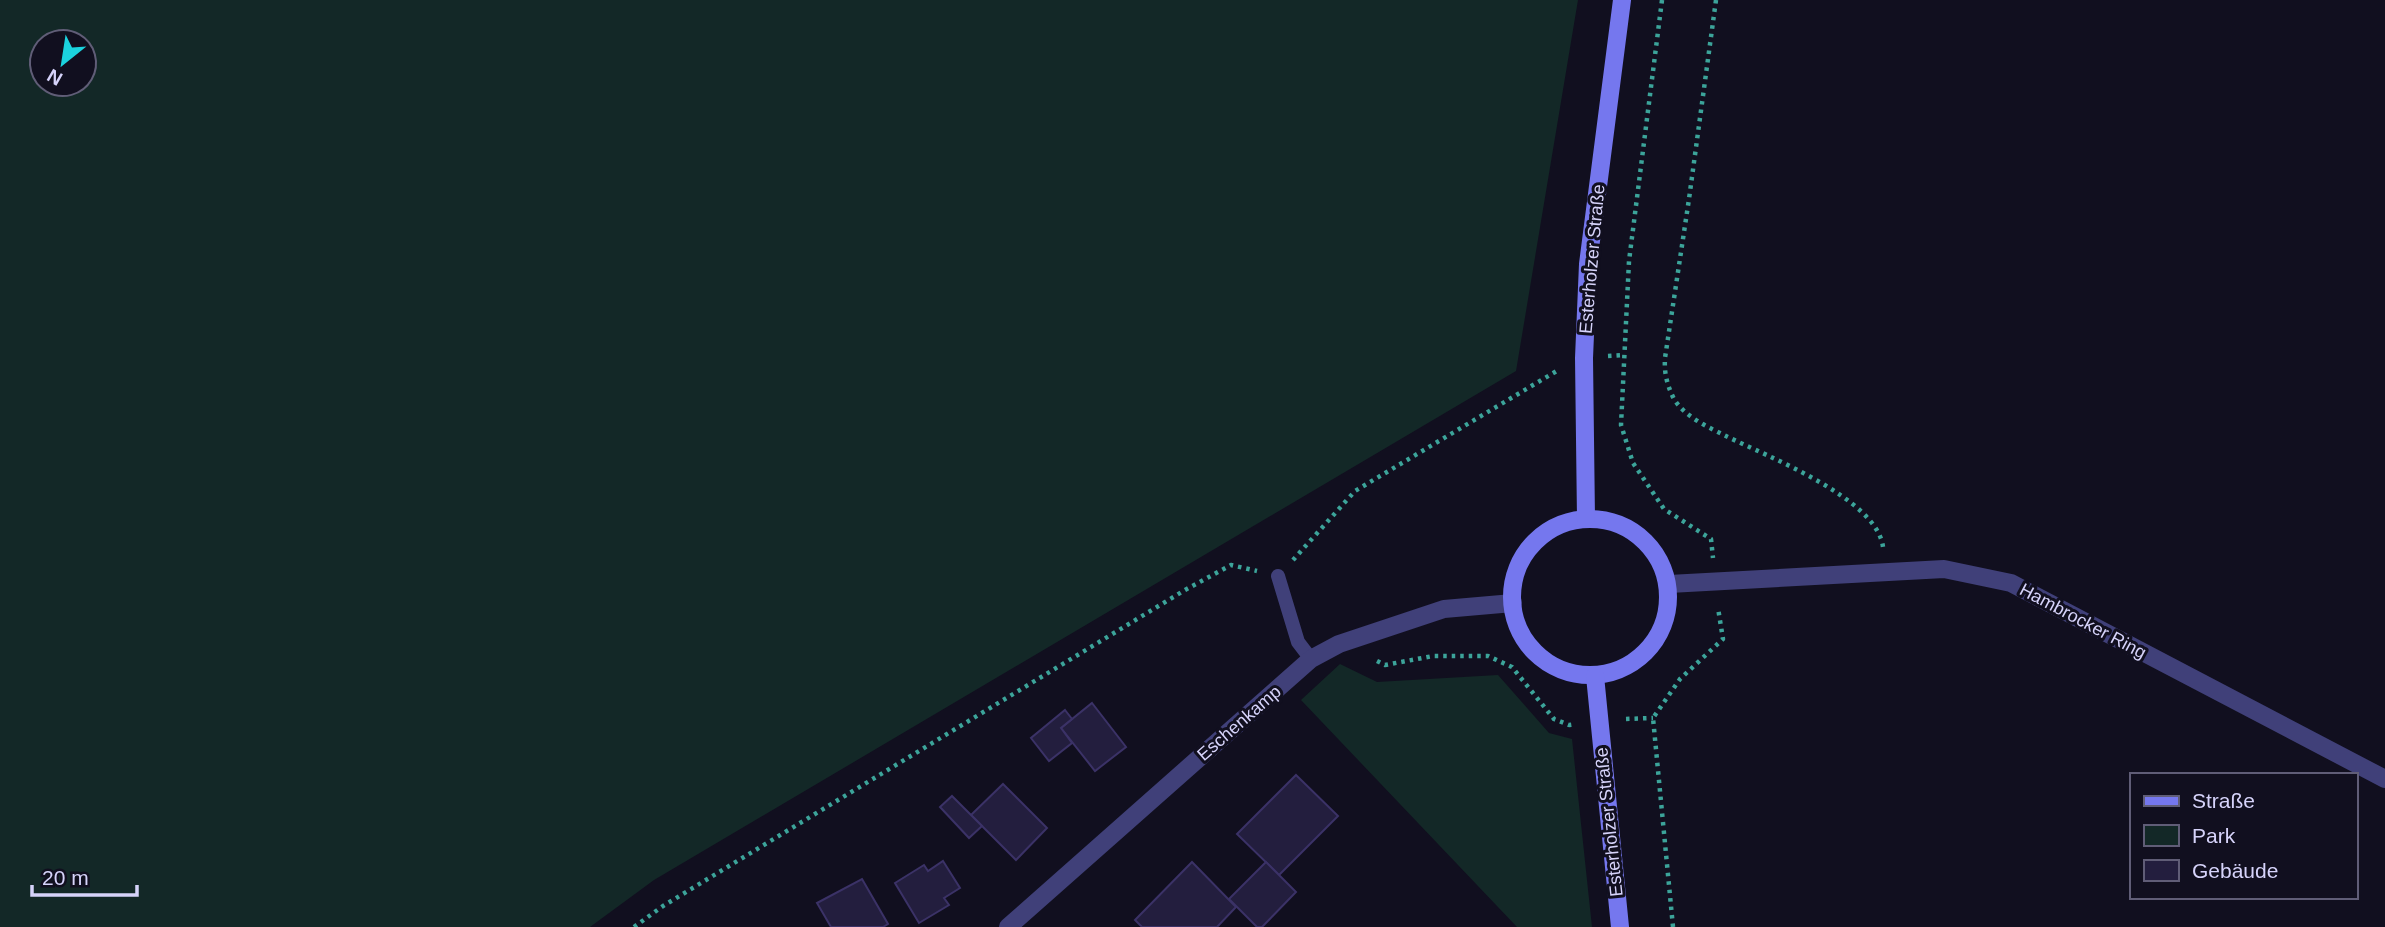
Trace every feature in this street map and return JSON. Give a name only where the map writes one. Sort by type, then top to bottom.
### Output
[{"type":"main road","name":"Esterholzer Straße","points":[[1586,519],[1584,358],[1588,264],[1622,0]]},
{"type":"main road","points":[[1598,518],[1623,525],[1644,539],[1660,560],[1668,584],[1669,610],[1660,635],[1643,656],[1621,670],[1595,676],[1569,673],[1546,662],[1527,644],[1515,621],[1511,595],[1516,570],[1529,547],[1548,530],[1572,520],[1598,518]]},
{"type":"main road","name":"Esterholzer Straße","points":[[1595,676],[1620,927]]},
{"type":"street","name":"Hambrocker Ring","points":[[1668,584],[1944,569],[2011,583],[2385,779]]},
{"type":"street","name":"Eschenkamp","points":[[1008,927],[1311,659],[1339,644],[1444,609],[1513,603]]},
{"type":"lane","points":[[1278,576],[1298,642],[1311,659]]},
{"type":"path","points":[[1661,0],[1629,261],[1621,425],[1633,463],[1664,509],[1711,539],[1714,582],[1723,639],[1680,679],[1653,718],[1672,927]]},
{"type":"path","points":[[1716,0],[1664,375],[1675,401],[1697,421],[1835,489],[1869,517],[1882,539],[1885,572]]},
{"type":"path","points":[[634,927],[675,899],[1219,571],[1231,565],[1278,576],[1355,491],[1544,377],[1584,358],[1625,355]]},
{"type":"path","points":[[1339,644],[1385,665],[1433,656],[1488,656],[1512,667],[1554,719],[1569,725],[1653,718]]},
{"type":"green space","points":[[0,0],[1578,0],[1516,371],[654,880],[590,927],[0,927]]},
{"type":"green space","points":[[1340,664],[1377,682],[1498,675],[1549,733],[1572,739],[1592,927],[1517,927],[1301,700]]},
{"type":"building","points":[[1092,703],[1126,747],[1095,771],[1061,728]]},
{"type":"building","points":[[1065,710],[1072,719],[1061,728],[1072,743],[1049,761],[1031,738]]},
{"type":"building","points":[[1296,775],[1338,816],[1279,875],[1237,834]]},
{"type":"building","points":[[1003,784],[1047,828],[1016,860],[971,815]]},
{"type":"building","points":[[952,796],[982,826],[969,838],[940,807]]},
{"type":"building","points":[[943,861],[960,888],[944,898],[949,905],[919,923],[895,883],[924,865],[928,871]]},
{"type":"building","points":[[1192,862],[1236,907],[1217,927],[1142,927],[1135,920]]},
{"type":"building","points":[[1266,862],[1296,892],[1262,927],[1257,927],[1229,899]]},
{"type":"building","points":[[862,879],[888,924],[883,927],[831,927],[817,903]]}]
